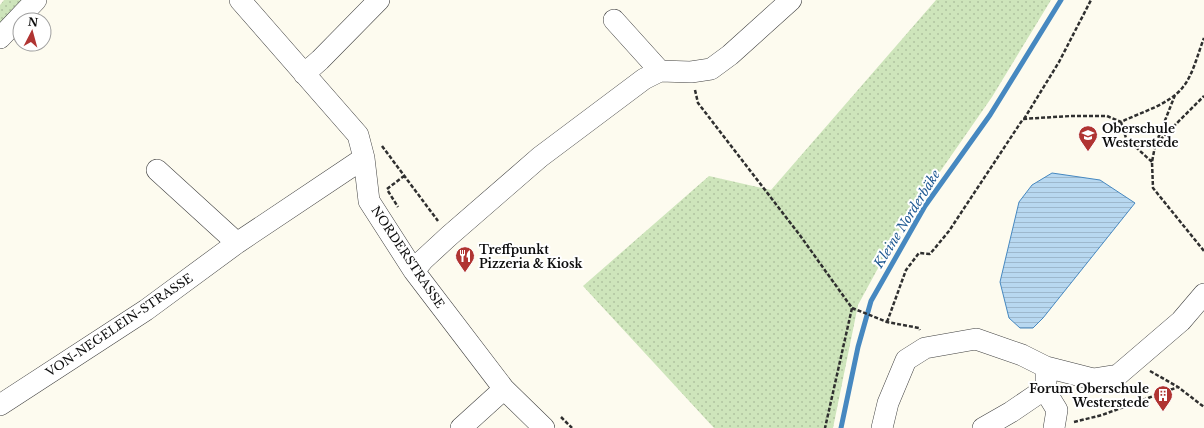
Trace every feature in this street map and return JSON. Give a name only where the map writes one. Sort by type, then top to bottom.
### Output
[{"type":"street","points":[[0,38],[36,0]]},
{"type":"street","name":"NORDERSTRASSE","points":[[240,0],[358,135],[373,156],[369,200],[414,271],[504,389],[550,420]]},
{"type":"street","points":[[304,74],[320,60],[379,0]]},
{"type":"street","points":[[414,271],[423,260],[449,236],[540,157],[644,78],[660,71],[691,72],[711,69],[730,55],[791,0]]},
{"type":"street","points":[[614,20],[660,71]]},
{"type":"street","name":"VON-NEGELEIN-STRASSE","points":[[0,405],[146,310],[237,243],[373,156]]},
{"type":"street","points":[[157,170],[237,243]]},
{"type":"street","points":[[882,428],[888,402],[906,360],[925,348],[976,339],[1022,355],[1046,368],[1093,379],[1118,375],[1181,321],[1204,294]]},
{"type":"street","points":[[1046,368],[1046,392],[1057,410],[1061,426]]},
{"type":"street","points":[[461,428],[504,389]]},
{"type":"street","points":[[983,428],[1011,412],[1036,395],[1046,392]]},
{"type":"path","points":[[888,322],[906,270],[920,253],[930,254],[949,231],[1023,119],[1058,62],[1091,0]]},
{"type":"path","points":[[1121,122],[1160,105],[1176,94],[1184,86],[1204,38]]},
{"type":"path","points":[[691,72],[698,104],[799,234],[852,308],[888,322],[919,328],[925,348]]},
{"type":"path","points":[[1176,94],[1155,146],[1152,162],[1153,188],[1204,251]]},
{"type":"path","points":[[1155,146],[1204,96]]},
{"type":"path","points":[[1023,119],[1071,116],[1108,116],[1121,122],[1126,138],[1152,162]]},
{"type":"path","points":[[378,139],[449,236]]},
{"type":"path","points":[[373,156],[382,146]]},
{"type":"path","points":[[387,189],[404,176]]},
{"type":"path","points":[[386,184],[387,189],[399,209]]},
{"type":"path","points":[[825,428],[852,308]]},
{"type":"path","points":[[1144,354],[1149,370],[1178,387],[1204,407]]},
{"type":"path","points":[[1061,426],[1102,415],[1178,387]]},
{"type":"path","points":[[550,420],[572,428]]},
{"type":"green space","points":[[4,0],[23,0],[0,24],[0,5]]},
{"type":"green space","points":[[936,0],[1051,0],[992,97],[896,235],[858,305],[833,428],[714,428],[583,286],[709,176],[771,190]]},
{"type":"water","points":[[1052,173],[1100,180],[1135,203],[1043,318],[1033,328],[1020,328],[1009,318],[1000,282],[1019,202],[1032,185]]},
{"type":"waterway","name":"Kleine Norderbäke","points":[[841,428],[858,347],[871,301],[925,206],[990,115],[1061,0]]},
{"type":"place","name":"Oberschule Westerstede","points":[[1088,152]]},
{"type":"place","name":"Treffpunkt Pizzeria & Kiosk","points":[[465,273]]},
{"type":"place","name":"Forum Oberschule Westerstede","points":[[1163,412]]}]
